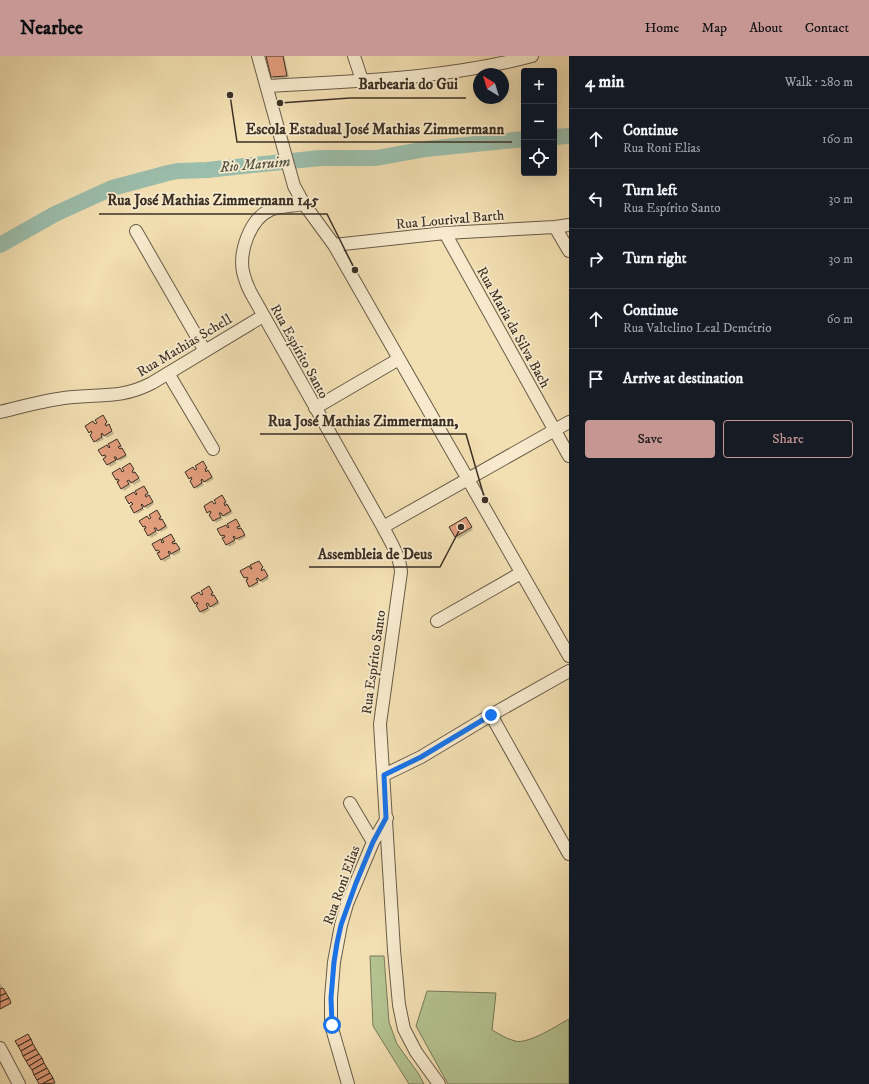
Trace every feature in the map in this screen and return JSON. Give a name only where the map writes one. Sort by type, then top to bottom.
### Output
[{"type":"street","points":[[258,56],[294,186],[304,204],[334,245],[569,656]]},
{"type":"street","points":[[354,56],[362,80]]},
{"type":"street","points":[[267,86],[426,76],[491,66],[532,56]]},
{"type":"street","name":"Rua Espírito Santo","points":[[304,204],[271,210],[256,222],[246,240],[243,271],[252,295],[316,416],[382,527],[398,558],[401,572],[380,724],[394,950],[401,1018],[408,1038],[416,1052],[439,1084]]},
{"type":"street","name":"Rua Lourival Barth","points":[[334,245],[445,233],[569,225]]},
{"type":"street","points":[[555,227],[569,251]]},
{"type":"street","points":[[136,231],[205,351]]},
{"type":"street","name":"Rua Maria da Silva Bach","points":[[445,233],[569,456]]},
{"type":"street","name":"Rua Mathias Schell","points":[[0,412],[64,398],[121,394],[143,388],[263,316]]},
{"type":"street","points":[[316,416],[399,359]]},
{"type":"street","points":[[168,373],[213,449]]},
{"type":"street","points":[[382,527],[569,422]]},
{"type":"street","points":[[437,621],[521,573]]},
{"type":"street","points":[[384,775],[421,757],[569,671]]},
{"type":"street","points":[[491,715],[569,854]]},
{"type":"street","points":[[350,803],[373,842]]},
{"type":"street","name":"Rua Roni Elias","points":[[348,1084],[332,1025],[331,1006],[334,962],[338,937],[345,911],[373,842],[386,818]]},
{"type":"street","points":[[0,1048],[19,1084]]},
{"type":"green space","points":[[370,956],[384,956],[389,1022],[397,1044],[424,1084],[409,1084],[373,1026]]},
{"type":"green space","points":[[427,991],[496,993],[492,1030],[515,1041],[527,1040],[550,1030],[569,1019],[569,1084],[448,1084],[416,1026]]},
{"type":"building","points":[[266,56],[283,56],[287,76],[271,77]]},
{"type":"building","points":[[103,415],[107,422],[105,424],[106,426],[109,424],[112,431],[104,436],[102,433],[102,437],[94,442],[90,435],[92,433],[91,431],[89,433],[85,426],[93,421],[95,424],[97,423],[95,420]]},
{"type":"building","points":[[117,439],[121,446],[118,447],[120,449],[122,448],[126,455],[117,460],[116,457],[114,457],[116,460],[107,465],[103,459],[106,457],[105,455],[102,456],[98,450],[107,445],[109,448],[110,447],[108,444]]},
{"type":"building","points":[[203,461],[207,468],[205,469],[206,472],[208,470],[212,477],[204,482],[202,479],[202,483],[194,488],[190,481],[192,479],[191,477],[189,479],[185,472],[193,467],[195,470],[197,469],[195,466]]},
{"type":"building","points":[[130,463],[134,469],[132,471],[133,473],[135,472],[139,478],[131,483],[129,480],[127,481],[129,484],[121,489],[117,482],[119,481],[118,479],[116,480],[112,473],[120,468],[122,472],[124,471],[122,468]]},
{"type":"building","points":[[144,486],[148,493],[145,495],[146,497],[149,495],[153,502],[144,507],[142,504],[141,505],[143,508],[134,513],[130,506],[133,504],[131,502],[129,504],[125,497],[134,492],[136,495],[137,494],[135,491]]},
{"type":"building","points":[[222,495],[226,502],[224,503],[225,506],[227,504],[231,511],[223,516],[219,513],[221,517],[213,521],[209,515],[211,513],[210,511],[207,513],[204,506],[212,501],[214,504],[216,503],[214,500]]},
{"type":"building","points":[[157,510],[161,517],[159,518],[160,520],[162,519],[166,526],[158,531],[154,528],[156,531],[148,536],[144,529],[146,528],[145,526],[143,527],[139,521],[147,516],[149,519],[151,518],[149,515]]},
{"type":"building","points":[[466,517],[472,527],[455,537],[449,527]]},
{"type":"building","points":[[236,519],[240,526],[237,527],[238,529],[241,528],[245,535],[236,539],[234,536],[233,537],[235,540],[226,545],[222,538],[225,537],[224,535],[221,536],[217,529],[226,525],[228,528],[229,527],[227,524]]},
{"type":"building","points":[[171,534],[175,541],[172,542],[173,544],[176,543],[180,549],[171,554],[169,551],[168,552],[170,555],[161,560],[157,553],[160,552],[158,550],[156,551],[152,544],[161,539],[162,543],[164,542],[162,539]]},
{"type":"building","points":[[259,561],[263,567],[261,569],[262,571],[264,569],[268,576],[260,581],[258,578],[256,579],[258,582],[249,587],[246,580],[248,579],[247,577],[244,578],[240,571],[249,566],[252,569],[250,565]]},
{"type":"building","points":[[209,586],[213,593],[211,594],[212,596],[214,595],[218,602],[210,607],[208,603],[206,604],[208,608],[200,612],[196,605],[198,604],[197,602],[195,604],[191,597],[199,592],[201,595],[203,594],[201,591]]},
{"type":"building","points":[[3,988],[6,993],[0,996],[0,989]]},
{"type":"building","points":[[6,993],[9,998],[0,1002],[0,996]]},
{"type":"building","points":[[9,998],[11,1003],[0,1009],[0,1002]]},
{"type":"building","points":[[28,1034],[31,1039],[18,1046],[15,1041]]},
{"type":"building","points":[[31,1039],[33,1044],[21,1051],[18,1046]]},
{"type":"building","points":[[33,1044],[36,1049],[23,1056],[21,1051]]},
{"type":"building","points":[[36,1049],[39,1054],[26,1061],[23,1056]]},
{"type":"building","points":[[39,1054],[42,1058],[29,1066],[26,1061]]},
{"type":"building","points":[[42,1058],[44,1063],[32,1070],[29,1066]]},
{"type":"building","points":[[44,1063],[47,1068],[34,1075],[32,1070]]},
{"type":"building","points":[[47,1068],[50,1073],[37,1080],[34,1075]]},
{"type":"building","points":[[50,1073],[53,1078],[39,1084],[37,1080]]},
{"type":"building","points":[[53,1078],[55,1083],[42,1084]]},
{"type":"waterway","name":"Rio Maruim","points":[[557,137],[569,136]]},
{"type":"waterway","name":"Rio Maruim","points":[[0,245],[55,214],[112,188],[168,173],[320,158],[376,158],[426,149],[521,139]]},
{"type":"place","name":"Escola Estadual José Mathias Zimmermann","points":[[230,95]]},
{"type":"place","name":"Barbearia do Gui","points":[[280,103]]},
{"type":"place","name":"Rua José Mathias Zimmermann 145","points":[[355,270]]},
{"type":"place","name":"Rua José Mathias Zimmermann,","points":[[485,500]]},
{"type":"place","name":"Assembleia de Deus","points":[[461,527]]},
{"type":"route","points":[[332,1025],[331,998],[337,943],[347,904],[373,842],[386,818],[384,775],[421,757],[491,715]]}]
